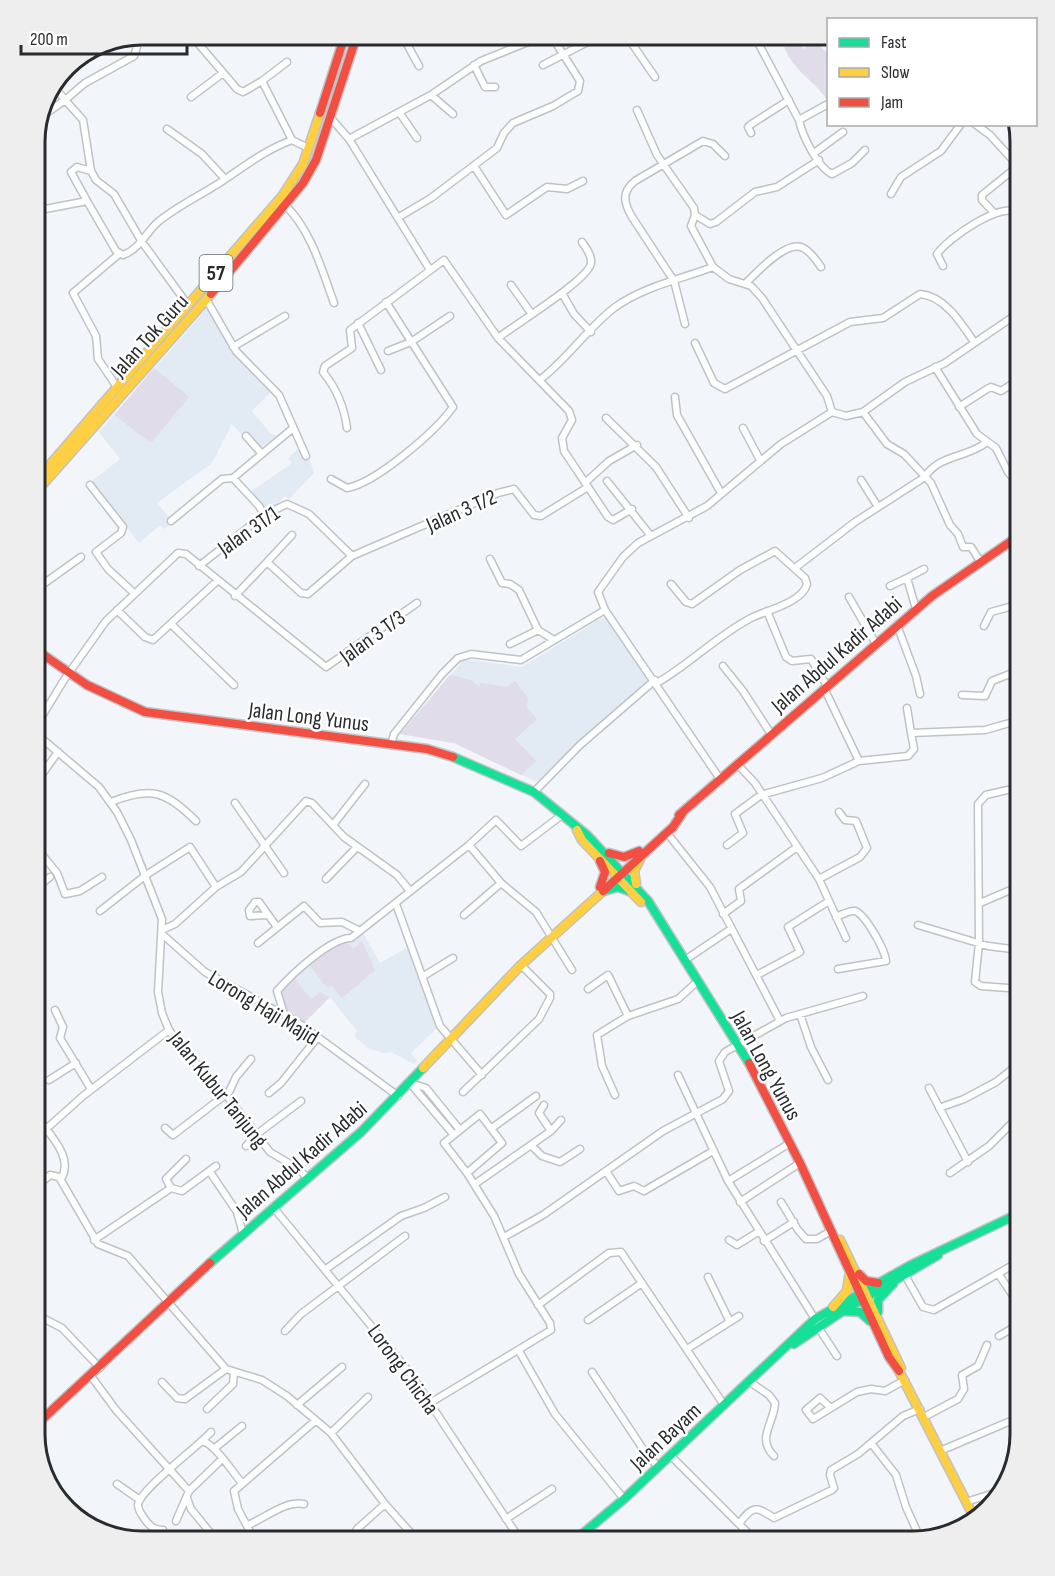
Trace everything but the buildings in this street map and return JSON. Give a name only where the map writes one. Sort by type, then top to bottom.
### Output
[{"type":"main road","name":"Jalan Tok Guru","points":[[45,481],[203,295],[283,195],[303,164],[341,45]]},
{"type":"main road","name":"57","points":[[203,295],[220,283],[285,205],[316,160],[354,45]]},
{"type":"main road","points":[[337,58],[348,62]]},
{"type":"main road","name":"Jalan Tok Guru","points":[[45,470],[188,305],[203,295]]},
{"type":"main road","name":"Jalan Abdul Kadir Adabi","points":[[45,1415],[100,1368],[273,1207],[361,1132],[398,1096],[521,965],[720,779],[916,609],[1010,542]]},
{"type":"main road","name":"Jalan Long Yunus","points":[[45,657],[68,674],[114,700],[167,716],[453,755],[534,792],[575,827],[636,891],[685,960],[738,1044],[790,1143],[830,1227],[837,1233],[878,1326],[971,1512]]},
{"type":"main road","name":"Jalan Abdul Kadir Adabi","points":[[641,853],[667,833],[684,812]]},
{"type":"main road","points":[[597,850],[617,857],[641,853]]},
{"type":"main road","points":[[597,850],[604,868],[602,889],[618,887],[636,891],[634,875],[641,853]]},
{"type":"main road","name":"Jalan Bayam","points":[[587,1531],[833,1307],[893,1284],[944,1251],[1010,1217]]},
{"type":"main road","name":"Jalan Bayam","points":[[817,1323],[843,1311],[878,1283],[927,1256],[944,1251]]},
{"type":"main road","points":[[851,1269],[866,1281],[878,1283]]},
{"type":"main road","points":[[833,1307],[849,1286],[851,1269]]},
{"type":"main road","points":[[878,1326],[878,1300],[893,1284]]},
{"type":"main road","points":[[843,1311],[860,1312],[878,1326]]},
{"type":"street","points":[[199,45],[243,92],[287,62]]},
{"type":"street","points":[[408,45],[419,66]]},
{"type":"street","points":[[349,138],[431,95],[474,65],[521,45]]},
{"type":"street","points":[[399,217],[431,198],[501,144],[504,133],[513,123],[553,106],[578,91],[580,81],[557,45]]},
{"type":"street","points":[[543,65],[563,56],[576,45]]},
{"type":"street","points":[[633,45],[655,77]]},
{"type":"street","points":[[759,45],[799,120],[802,135],[824,169],[832,174],[852,164],[865,150]]},
{"type":"street","points":[[51,110],[86,83],[134,56],[137,46]]},
{"type":"street","points":[[474,65],[485,87],[495,87]]},
{"type":"street","points":[[191,97],[223,73]]},
{"type":"street","points":[[262,81],[292,140],[308,148]]},
{"type":"street","points":[[59,93],[82,120],[92,171],[96,180],[114,194],[142,242],[188,305]]},
{"type":"street","points":[[431,95],[453,114]]},
{"type":"street","points":[[751,133],[748,127],[750,124],[789,100]]},
{"type":"street","points":[[799,120],[827,105]]},
{"type":"street","points":[[637,110],[663,165],[694,208],[695,216],[691,226],[713,267],[729,279],[746,283],[762,298],[827,396],[832,412]]},
{"type":"street","points":[[399,112],[417,138]]},
{"type":"street","points":[[330,117],[349,138],[430,270]]},
{"type":"street","points":[[891,194],[903,175],[941,151],[960,126]]},
{"type":"street","points":[[978,126],[990,135],[1010,157]]},
{"type":"street","points":[[167,129],[202,154],[225,179]]},
{"type":"street","points":[[814,153],[843,132]]},
{"type":"street","points":[[117,387],[98,359],[96,336],[73,293],[119,254],[127,254],[142,242],[153,228],[180,205],[225,179],[262,153],[292,140]]},
{"type":"street","points":[[685,324],[674,281],[632,217],[626,206],[624,194],[627,187],[703,141],[713,144],[725,156]]},
{"type":"street","points":[[695,216],[710,224],[716,222],[755,192],[777,187],[819,160]]},
{"type":"street","points":[[474,166],[506,215],[547,187],[567,189],[584,180]]},
{"type":"street","points":[[92,171],[76,168],[71,172],[119,254]]},
{"type":"street","points":[[994,213],[982,200],[982,195],[1010,174]]},
{"type":"street","points":[[45,209],[87,201]]},
{"type":"street","points":[[285,205],[300,222],[319,262],[334,303]]},
{"type":"street","points":[[943,266],[937,256],[938,251],[994,213],[1010,210]]},
{"type":"street","points":[[498,338],[589,271],[591,264],[582,242]]},
{"type":"street","points":[[746,283],[771,260],[786,249],[796,246],[807,250],[821,267]]},
{"type":"street","points":[[347,428],[343,404],[323,369],[352,348],[349,332],[358,323],[444,260],[498,338],[541,379],[572,415],[562,444],[564,451],[613,520],[632,509]]},
{"type":"street","points":[[541,379],[604,317],[627,299],[713,267]]},
{"type":"street","points":[[511,285],[531,313]]},
{"type":"street","points":[[562,293],[574,314],[591,332]]},
{"type":"street","points":[[695,344],[714,383],[725,389],[798,352],[850,322],[883,318],[920,294],[929,297],[956,315],[974,342]]},
{"type":"street","points":[[203,295],[242,359],[279,395],[292,429],[306,456]]},
{"type":"street","points":[[331,479],[347,488],[370,478],[402,458],[452,409],[452,401],[432,376],[386,302]]},
{"type":"street","points":[[233,347],[285,316]]},
{"type":"street","points":[[388,351],[411,342],[450,316]]},
{"type":"street","points":[[720,779],[605,610],[598,592],[623,557],[651,536],[689,518],[781,444],[832,412],[846,416],[863,411],[1010,319]]},
{"type":"street","points":[[358,323],[381,370]]},
{"type":"street","points":[[935,367],[976,434],[996,448],[1010,474]]},
{"type":"street","points":[[959,407],[991,387],[1001,391],[1010,385]]},
{"type":"street","points":[[675,397],[676,415],[721,493]]},
{"type":"street","points":[[863,411],[887,444],[904,454],[931,483],[963,547],[971,547],[981,561]]},
{"type":"street","points":[[606,418],[637,445],[656,467],[689,518]]},
{"type":"street","points":[[171,521],[222,479],[234,478],[292,429]]},
{"type":"street","points":[[743,429],[760,460]]},
{"type":"street","points":[[246,436],[261,453]]},
{"type":"street","points":[[795,568],[878,507],[925,477],[939,462],[971,452],[987,442]]},
{"type":"street","points":[[587,485],[609,460],[637,445]]},
{"type":"street","points":[[234,478],[264,515]]},
{"type":"street","points":[[861,480],[878,507]]},
{"type":"street","points":[[607,481],[632,509],[651,536]]},
{"type":"street","points":[[90,485],[123,527],[121,533],[96,552],[134,593]]},
{"type":"street","name":"Jalan 3 T/2","points":[[352,556],[510,489],[519,493],[538,517],[587,485]]},
{"type":"street","name":"Jalan 3T/1","points":[[199,566],[264,515],[283,504],[296,507],[309,514],[352,556]]},
{"type":"street","points":[[68,674],[117,610],[178,553],[186,554],[235,596],[292,535]]},
{"type":"street","points":[[534,792],[580,745],[656,682],[678,671],[750,618],[806,589],[805,578],[779,554],[770,552],[692,604],[686,602],[671,584]]},
{"type":"street","points":[[267,562],[305,595],[352,556]]},
{"type":"street","points":[[45,582],[81,557]]},
{"type":"street","points":[[490,560],[502,583],[510,584],[519,590],[538,630],[554,640]]},
{"type":"street","points":[[890,586],[924,569]]},
{"type":"street","points":[[907,578],[916,609]]},
{"type":"street","points":[[117,610],[149,640],[157,639],[217,581]]},
{"type":"street","name":"Jalan 3 T/3","points":[[235,596],[326,667],[417,603]]},
{"type":"street","points":[[849,597],[876,644]]},
{"type":"street","points":[[984,626],[991,612],[1010,607]]},
{"type":"street","points":[[391,745],[394,734],[442,674],[458,658],[471,654],[521,660],[605,610]]},
{"type":"street","points":[[767,611],[786,657],[792,661],[811,659],[859,761]]},
{"type":"street","points":[[172,625],[234,685]]},
{"type":"street","points":[[897,625],[916,676],[920,694]]},
{"type":"street","points":[[510,644],[538,630]]},
{"type":"street","points":[[723,666],[743,691],[771,735]]},
{"type":"street","name":"Jalan Kubur Tanjung","points":[[45,711],[68,674]]},
{"type":"street","points":[[962,695],[985,696],[992,681],[1010,674]]},
{"type":"street","points":[[727,845],[743,833],[735,814],[752,799],[822,778],[859,761],[912,754],[914,749],[907,708]]},
{"type":"street","points":[[911,734],[985,730],[1010,723]]},
{"type":"street","name":"Jalan Kubur Tanjung","points":[[45,741],[99,787],[111,802],[146,875],[159,908],[162,932],[158,992],[162,1013],[169,1030],[186,1053],[226,1095],[273,1154],[297,1168],[308,1178]]},
{"type":"street","points":[[45,770],[58,752]]},
{"type":"street","points":[[737,764],[819,879],[846,938]]},
{"type":"street","points":[[333,825],[365,784]]},
{"type":"street","points":[[1010,789],[986,795],[978,804],[980,903],[975,982],[981,986],[1010,988]]},
{"type":"street","points":[[111,802],[139,792],[155,793],[168,797],[196,821]]},
{"type":"street","points":[[162,932],[175,924],[216,887],[241,872],[306,801],[312,803],[356,848],[397,874],[410,891]]},
{"type":"street","points":[[235,803],[284,873]]},
{"type":"street","points":[[819,879],[860,857],[867,848],[856,821],[845,820],[839,812]]},
{"type":"street","points":[[284,1014],[278,990],[326,948],[344,938],[351,938],[396,904],[497,820],[521,846],[562,815]]},
{"type":"street","points":[[667,833],[702,875],[780,1021]]},
{"type":"street","points":[[469,845],[501,883],[536,912],[572,970]]},
{"type":"street","points":[[100,910],[146,875],[190,847],[216,887]]},
{"type":"street","points":[[723,914],[741,902],[739,889],[797,847]]},
{"type":"street","points":[[326,879],[356,848]]},
{"type":"street","points":[[45,858],[57,873],[65,894],[80,891],[102,877]]},
{"type":"street","points":[[45,881],[50,877]]},
{"type":"street","points":[[464,915],[501,883]]},
{"type":"street","points":[[980,903],[1010,890]]},
{"type":"street","points":[[757,975],[800,952],[788,927],[829,901]]},
{"type":"street","points":[[396,904],[440,1026],[449,1040],[482,1075]]},
{"type":"street","points":[[258,943],[304,906],[320,923],[342,922],[360,931]]},
{"type":"street","points":[[836,917],[849,911],[860,915],[882,946],[886,961],[838,969]]},
{"type":"street","points":[[268,915],[277,927]]},
{"type":"street","points":[[918,924],[1010,950]]},
{"type":"street","points":[[685,960],[731,929]]},
{"type":"street","name":"Lorong Haji Majid","points":[[162,932],[205,972],[284,1014],[398,1096]]},
{"type":"street","points":[[422,977],[453,958]]},
{"type":"street","points":[[463,1092],[539,1019],[550,998],[549,993],[521,965]]},
{"type":"street","points":[[588,988],[608,975],[628,1016]]},
{"type":"street","points":[[615,1095],[607,1080],[596,1040],[602,1029],[628,1016],[673,1002],[698,981]]},
{"type":"street","points":[[504,1237],[543,1215],[580,1186],[606,1171],[663,1131],[727,1095],[728,1086],[719,1061],[725,1052],[780,1021],[863,996]]},
{"type":"street","points":[[55,1010],[63,1027],[59,1036],[91,1089]]},
{"type":"street","points":[[800,1014],[811,1047],[828,1080]]},
{"type":"street","points":[[61,1179],[66,1173],[66,1161],[45,1130],[91,1089],[169,1030]]},
{"type":"street","points":[[269,1093],[286,1077],[316,1038]]},
{"type":"street","points":[[165,1128],[173,1135],[226,1095],[237,1074],[252,1059]]},
{"type":"street","points":[[49,1080],[76,1064]]},
{"type":"street","points":[[939,1108],[964,1099],[996,1082],[1010,1071]]},
{"type":"street","points":[[678,1075],[694,1115],[740,1202],[837,1356]]},
{"type":"street","points":[[410,1083],[426,1088],[460,1130]]},
{"type":"street","points":[[410,1083],[453,1135]]},
{"type":"street","points":[[929,1088],[968,1162]]},
{"type":"street","points":[[492,1128],[536,1096]]},
{"type":"street","points":[[246,1146],[257,1134],[301,1101]]},
{"type":"street","points":[[544,1105],[539,1113],[551,1131]]},
{"type":"street","points":[[430,1403],[551,1330],[550,1323],[519,1274],[504,1237],[475,1184],[444,1143],[480,1114],[501,1139],[501,1145],[467,1173]]},
{"type":"street","points":[[475,1184],[532,1146],[561,1120]]},
{"type":"street","points":[[950,1173],[968,1162],[1010,1125]]},
{"type":"street","points":[[728,1180],[790,1143]]},
{"type":"street","points":[[532,1146],[542,1156],[560,1162],[580,1149]]},
{"type":"street","points":[[606,1171],[620,1192],[634,1186],[644,1191],[713,1151]]},
{"type":"street","points":[[186,1159],[166,1179],[171,1188],[182,1191],[216,1167]]},
{"type":"street","points":[[740,1202],[800,1163]]},
{"type":"street","points":[[210,1172],[238,1214],[243,1234]]},
{"type":"street","points":[[45,1179],[50,1175],[61,1179],[94,1240],[101,1247],[125,1254],[226,1369],[262,1380],[331,1433],[385,1504],[409,1531]]},
{"type":"street","points":[[94,1240],[171,1188]]},
{"type":"street","points":[[326,1269],[401,1216],[445,1197]]},
{"type":"street","points":[[781,1202],[806,1239],[818,1239],[830,1227]]},
{"type":"street","name":"Lorong Chicha","points":[[273,1207],[389,1345],[514,1531]]},
{"type":"street","points":[[764,1241],[794,1222]]},
{"type":"street","points":[[729,1240],[737,1245],[758,1232]]},
{"type":"street","points":[[285,1331],[301,1314],[405,1236]]},
{"type":"street","points":[[538,1305],[613,1251],[621,1252],[724,1405]]},
{"type":"street","points":[[906,1276],[923,1307],[934,1310],[1010,1268]]},
{"type":"street","points":[[999,1275],[1010,1291]]},
{"type":"street","points":[[708,1276],[730,1322]]},
{"type":"street","points":[[588,1320],[642,1283]]},
{"type":"street","points":[[687,1350],[739,1316]]},
{"type":"street","points":[[45,1320],[62,1328],[100,1368]]},
{"type":"street","points":[[999,1336],[1010,1330]]},
{"type":"street","points":[[739,1524],[747,1514],[757,1509],[766,1510],[774,1518],[832,1490],[834,1488],[830,1475],[831,1470],[871,1443],[891,1425],[958,1399],[964,1389],[962,1375],[978,1366],[987,1345]]},
{"type":"street","points":[[519,1351],[555,1414],[624,1499]]},
{"type":"street","points":[[297,1405],[342,1367]]},
{"type":"street","points":[[162,1382],[177,1398],[185,1399],[226,1369]]},
{"type":"street","points":[[592,1372],[643,1449],[658,1467]]},
{"type":"street","points":[[207,1409],[233,1384],[234,1373]]},
{"type":"street","points":[[91,1376],[116,1410],[188,1494],[191,1509],[209,1531]]},
{"type":"street","points":[[831,1408],[857,1392],[871,1389],[885,1391],[905,1380]]},
{"type":"street","points":[[750,1382],[769,1395],[775,1403],[764,1440],[765,1446],[774,1456]]},
{"type":"street","points":[[331,1433],[368,1397]]},
{"type":"street","points":[[251,1531],[233,1497],[234,1491],[241,1482],[315,1421]]},
{"type":"street","points":[[940,1451],[1010,1421]]},
{"type":"street","points":[[215,1448],[242,1426]]},
{"type":"street","points":[[163,1530],[156,1530],[146,1522],[139,1511],[140,1500],[168,1469],[211,1432]]},
{"type":"street","points":[[203,1441],[215,1448],[221,1460],[241,1482]]},
{"type":"street","points":[[871,1443],[896,1475],[906,1507],[917,1531]]},
{"type":"street","points":[[670,1455],[744,1531]]},
{"type":"street","points":[[176,1521],[188,1494],[221,1460]]},
{"type":"street","points":[[117,1484],[140,1500]]},
{"type":"street","points":[[506,1519],[552,1488]]},
{"type":"street","points":[[966,1502],[988,1495]]},
{"type":"street","points":[[248,1525],[287,1505],[295,1502],[304,1504]]},
{"type":"street","points":[[356,1531],[385,1504]]},
{"type":"shaded area","points":[[800,45],[804,49],[808,45],[819,45],[827,53],[827,100],[792,62],[784,46]]},
{"type":"shaded area","points":[[208,307],[239,361],[272,391],[252,411],[270,433],[277,436],[260,448],[248,433],[242,435],[232,424],[212,463],[157,503],[173,522],[164,529],[160,525],[139,543],[91,482],[120,459],[99,432]]},
{"type":"shaded area","points":[[154,368],[189,397],[151,443],[114,415]]},
{"type":"shaded area","points":[[299,448],[308,455],[314,473],[289,499],[285,496],[277,504],[267,509],[250,492],[292,463],[288,458]]},
{"type":"shaded area","points":[[607,618],[647,674],[648,681],[537,782],[454,743],[400,734],[464,659],[522,667],[600,619]]},
{"type":"shaded area","points":[[450,675],[471,680],[479,687],[480,683],[507,687],[515,681],[528,698],[527,707],[537,719],[515,739],[536,761],[521,775],[454,743],[400,734]]},
{"type":"shaded area","points":[[362,931],[380,963],[410,946],[438,1027],[411,1053],[417,1061],[414,1064],[391,1052],[383,1053],[368,1048],[354,1036],[357,1031],[330,997],[320,992],[311,999],[294,977],[323,952]]},
{"type":"shaded area","points":[[344,939],[353,949],[362,941],[375,970],[342,998],[332,986],[326,987],[309,964]]},
{"type":"shaded area","points":[[294,977],[311,999],[320,992],[330,997],[304,1023],[287,1010],[280,997],[279,992]]},
{"type":"traffic: fast","points":[[453,757],[534,792],[587,835],[648,901],[749,1063]]},
{"type":"traffic: fast","points":[[604,891],[618,887],[629,891]]},
{"type":"traffic: fast","points":[[210,1263],[361,1132],[423,1068]]},
{"type":"traffic: fast","points":[[586,1531],[624,1499],[815,1319],[911,1265],[1010,1218]]},
{"type":"traffic: fast","points":[[794,1344],[843,1311],[938,1255]]},
{"type":"traffic: fast","points":[[878,1312],[878,1300],[893,1284]]},
{"type":"traffic: fast","points":[[843,1311],[860,1312],[870,1321]]},
{"type":"traffic: slow","points":[[45,470],[283,195],[303,164],[320,113]]},
{"type":"traffic: slow","points":[[45,482],[211,294]]},
{"type":"traffic: slow","points":[[577,830],[582,840],[641,902]]},
{"type":"traffic: slow","points":[[636,884],[634,871],[642,855]]},
{"type":"traffic: slow","points":[[423,1068],[521,965],[603,891]]},
{"type":"traffic: slow","points":[[840,1240],[901,1368]]},
{"type":"traffic: slow","points":[[833,1307],[847,1291],[849,1277]]},
{"type":"traffic: slow","points":[[899,1371],[971,1512]]},
{"type":"traffic: jam","points":[[320,113],[342,45]]},
{"type":"traffic: jam","points":[[211,294],[303,183],[316,160],[354,45]]},
{"type":"traffic: jam","points":[[679,815],[932,596],[1010,542]]},
{"type":"traffic: jam","points":[[45,656],[87,685],[145,712],[427,749],[453,757]]},
{"type":"traffic: jam","points":[[603,891],[673,827],[683,812]]},
{"type":"traffic: jam","points":[[609,853],[624,857],[639,851]]},
{"type":"traffic: jam","points":[[600,861],[605,872],[600,887]]},
{"type":"traffic: jam","points":[[749,1063],[800,1163],[889,1357],[899,1371]]},
{"type":"traffic: jam","points":[[45,1417],[210,1263]]},
{"type":"traffic: jam","points":[[859,1274],[866,1281],[878,1283]]}]
